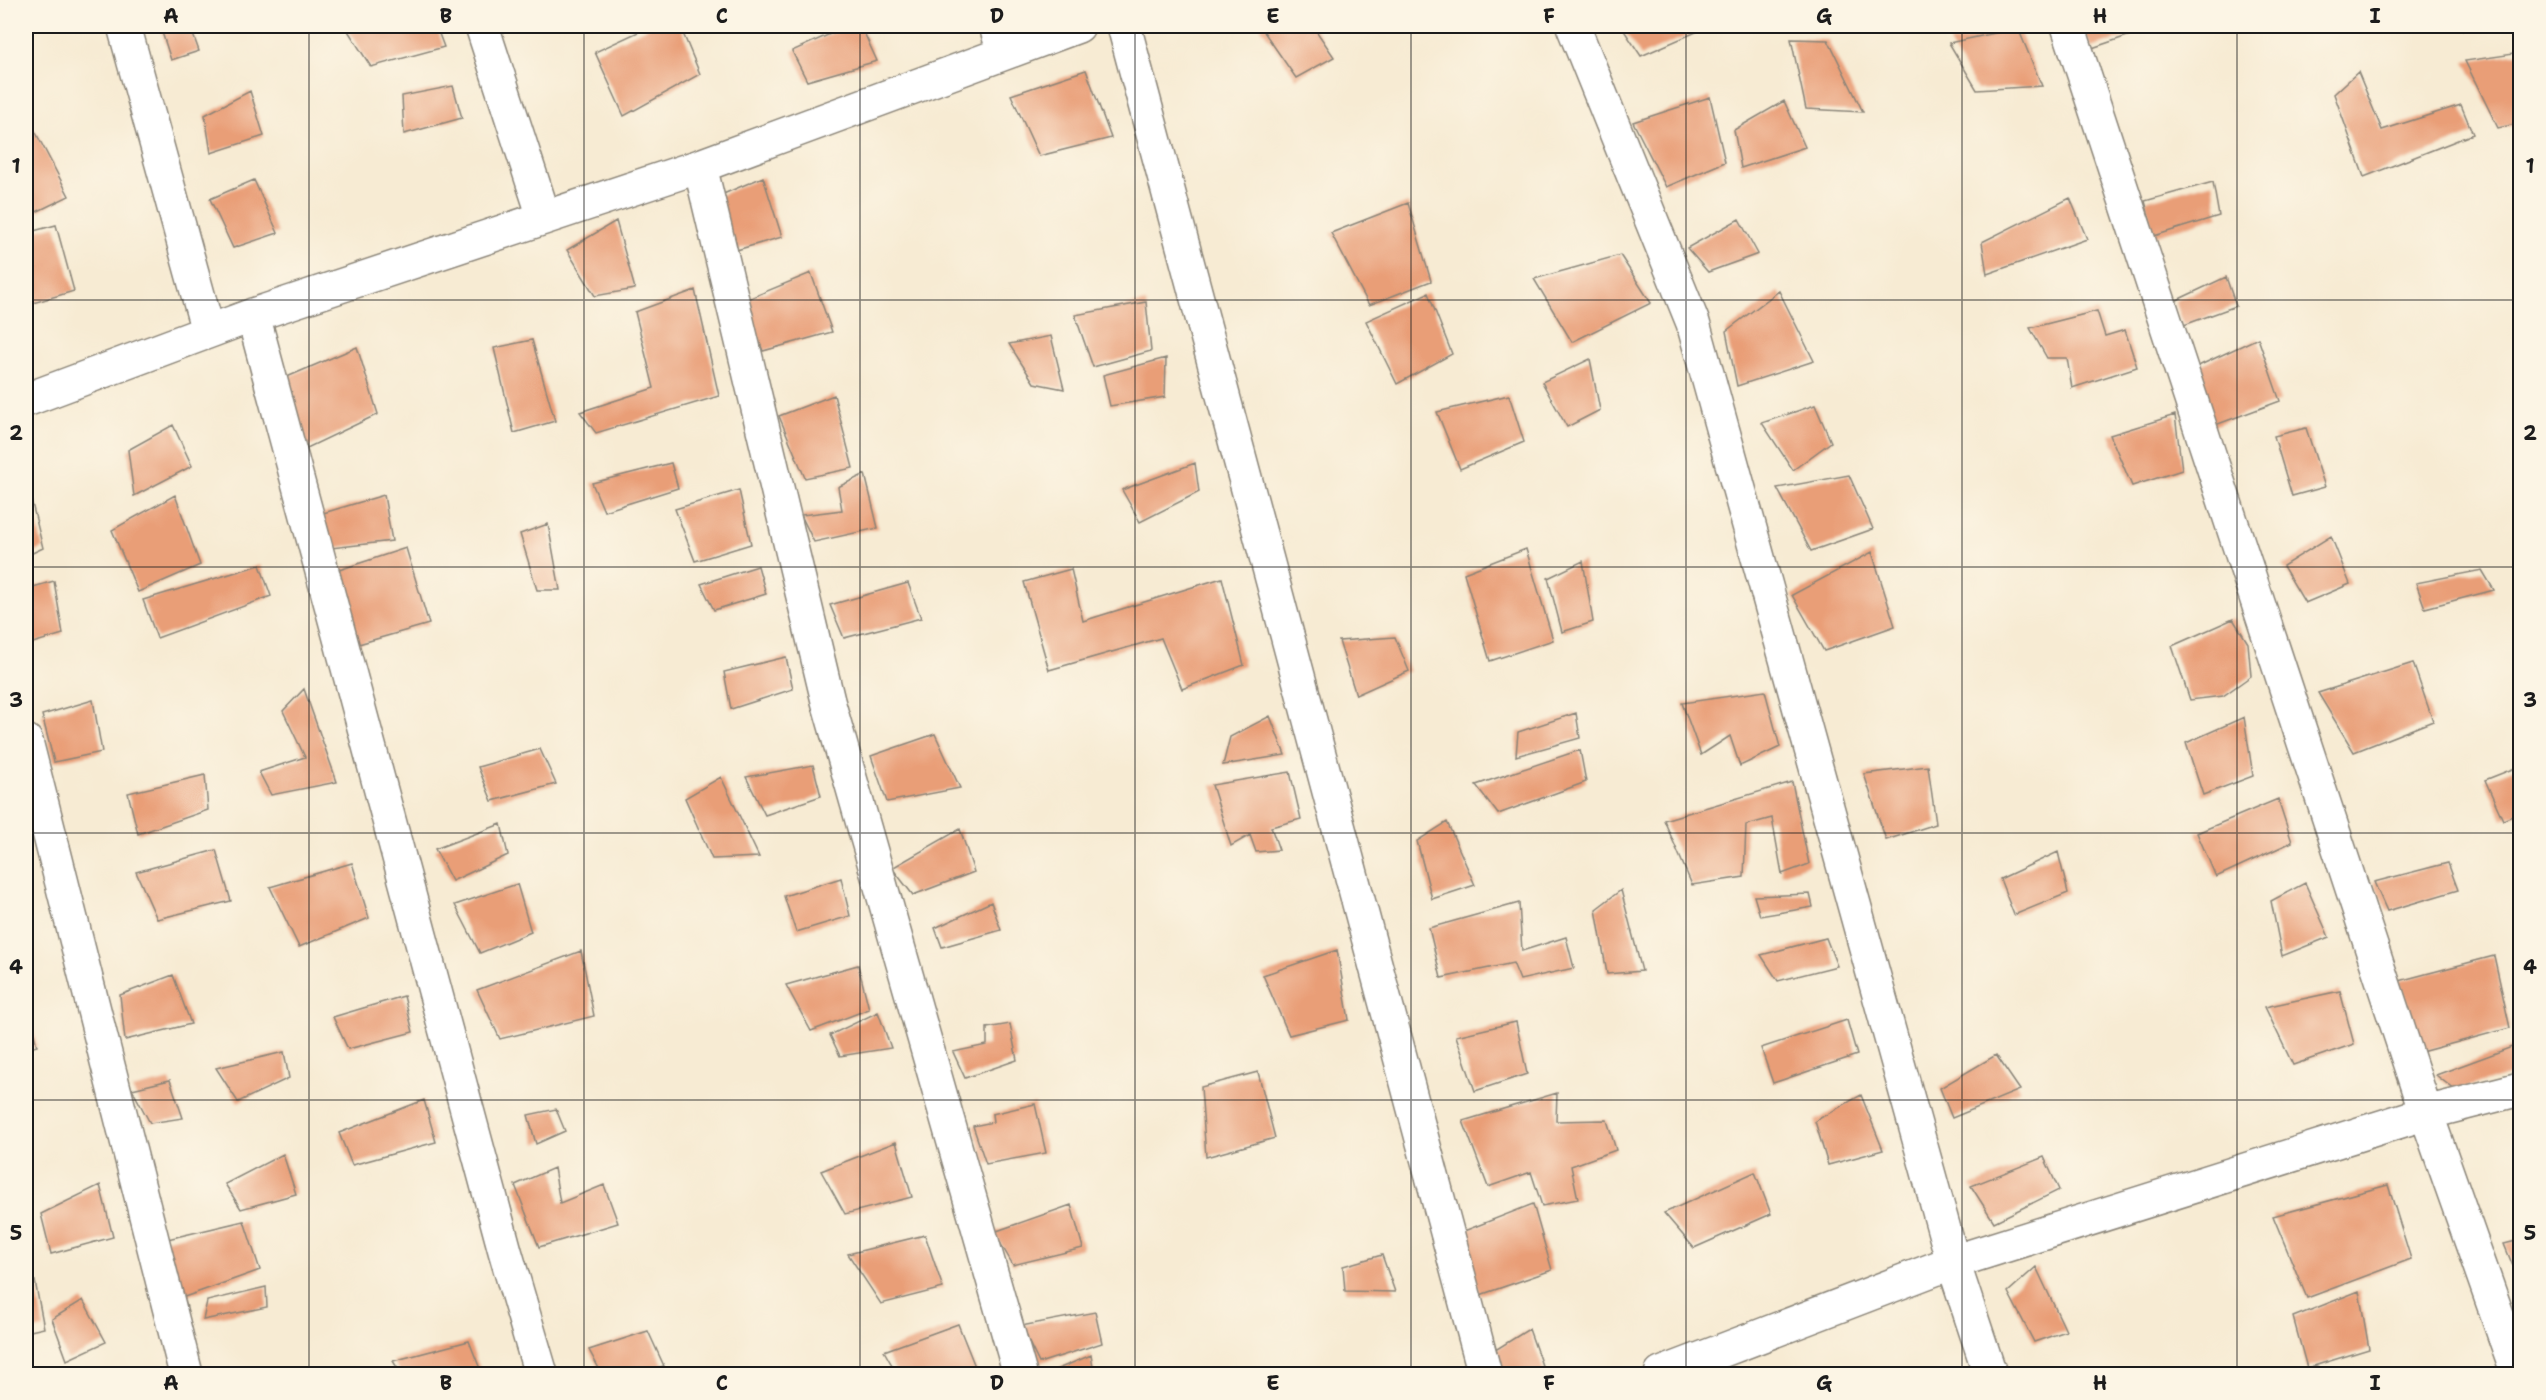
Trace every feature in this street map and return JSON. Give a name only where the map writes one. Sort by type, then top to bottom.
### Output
[{"type":"street","points":[[124,26],[208,331]]},
{"type":"street","points":[[482,26],[544,217]]},
{"type":"street","points":[[26,400],[253,315],[700,166],[1000,39],[1078,26]]},
{"type":"street","points":[[1124,26],[1485,1374]]},
{"type":"street","points":[[1573,26],[1693,323],[1953,1262],[1990,1374]]},
{"type":"street","points":[[2068,26],[2426,1113],[2518,1374]]},
{"type":"street","points":[[700,166],[828,700],[1020,1374]]},
{"type":"street","points":[[253,315],[493,1205],[542,1374]]},
{"type":"street","points":[[26,741],[186,1374]]},
{"type":"street","points":[[1661,1374],[1953,1262],[2426,1113],[2520,1089]]},
{"type":"building","points":[[160,26],[190,26],[199,51],[171,60]]},
{"type":"building","points":[[345,26],[436,26],[444,47],[371,67]]},
{"type":"building","points":[[651,26],[680,26],[700,74],[624,116],[595,52]]},
{"type":"building","points":[[848,26],[861,26],[877,61],[807,81],[792,51]]},
{"type":"building","points":[[1260,26],[1313,26],[1334,57],[1296,78]]},
{"type":"building","points":[[1621,26],[1700,26],[1703,29],[1641,56]]},
{"type":"building","points":[[2080,26],[2157,26],[2092,48]]},
{"type":"building","points":[[2460,26],[2476,26],[2463,30]]},
{"type":"building","points":[[2018,28],[2042,86],[1977,90],[1949,43]]},
{"type":"building","points":[[1791,39],[1828,40],[1863,112],[1806,109]]},
{"type":"building","points":[[2520,53],[2520,123],[2498,128],[2465,61]]},
{"type":"building","points":[[1086,70],[1111,138],[1039,156],[1011,95]]},
{"type":"building","points":[[2358,72],[2382,130],[2461,105],[2473,134],[2364,177],[2334,94]]},
{"type":"building","points":[[453,86],[462,118],[404,134],[402,96]]},
{"type":"building","points":[[250,91],[264,136],[211,153],[205,115]]},
{"type":"building","points":[[1710,97],[1725,162],[1666,187],[1633,122]]},
{"type":"building","points":[[1784,101],[1805,147],[1741,168],[1734,130]]},
{"type":"building","points":[[35,131],[69,196],[26,217],[26,136]]},
{"type":"building","points":[[763,177],[782,237],[733,251],[714,198]]},
{"type":"building","points":[[254,180],[278,233],[233,248],[210,199]]},
{"type":"building","points":[[2213,182],[2219,216],[2154,236],[2145,201]]},
{"type":"building","points":[[2070,198],[2087,239],[1987,274],[1982,242]]},
{"type":"building","points":[[1408,203],[1431,281],[1369,305],[1331,233]]},
{"type":"building","points":[[1739,219],[1758,254],[1708,272],[1687,248]]},
{"type":"building","points":[[616,221],[635,289],[595,296],[567,250]]},
{"type":"building","points":[[56,225],[74,291],[26,305],[26,233]]},
{"type":"building","points":[[1620,255],[1651,303],[1572,342],[1534,279]]},
{"type":"building","points":[[811,273],[832,332],[763,351],[743,301]]},
{"type":"building","points":[[2226,277],[2236,306],[2184,325],[2175,301]]},
{"type":"building","points":[[695,290],[719,396],[596,433],[580,412],[654,388],[635,312]]},
{"type":"building","points":[[1779,291],[1814,361],[1737,386],[1726,331]]},
{"type":"building","points":[[1428,293],[1452,354],[1397,384],[1366,321]]},
{"type":"building","points":[[1146,302],[1151,351],[1093,367],[1075,315]]},
{"type":"building","points":[[2097,311],[2105,336],[2125,330],[2137,367],[2072,388],[2067,358],[2047,358],[2030,328]]},
{"type":"building","points":[[1051,336],[1064,389],[1034,383],[1009,344]]},
{"type":"building","points":[[2258,338],[2280,401],[2210,427],[2194,368]]},
{"type":"building","points":[[532,340],[555,421],[514,433],[494,348]]},
{"type":"building","points":[[357,347],[378,414],[307,448],[280,380]]},
{"type":"building","points":[[1166,358],[1165,397],[1110,406],[1103,375]]},
{"type":"building","points":[[1590,359],[1600,410],[1567,427],[1542,382]]},
{"type":"building","points":[[834,395],[853,468],[805,478],[779,416]]},
{"type":"building","points":[[1509,395],[1524,442],[1460,469],[1437,412]]},
{"type":"building","points":[[1815,405],[1831,442],[1793,470],[1762,423]]},
{"type":"building","points":[[2175,415],[2182,470],[2132,486],[2110,435]]},
{"type":"building","points":[[173,425],[192,466],[134,496],[128,450]]},
{"type":"building","points":[[2306,428],[2325,487],[2292,496],[2274,436]]},
{"type":"building","points":[[671,463],[678,488],[604,511],[592,483]]},
{"type":"building","points":[[1195,463],[1199,492],[1140,522],[1122,490]]},
{"type":"building","points":[[865,474],[878,528],[814,542],[801,515],[842,510],[838,487]]},
{"type":"building","points":[[1849,475],[1873,529],[1811,551],[1777,488]]},
{"type":"building","points":[[26,479],[43,548],[26,556]]},
{"type":"building","points":[[739,490],[751,544],[695,561],[675,509]]},
{"type":"building","points":[[175,495],[200,565],[138,592],[112,530]]},
{"type":"building","points":[[384,495],[392,541],[331,548],[320,514]]},
{"type":"building","points":[[548,524],[560,590],[537,590],[520,534]]},
{"type":"building","points":[[2331,536],[2350,584],[2305,603],[2283,566]]},
{"type":"building","points":[[406,548],[429,624],[355,645],[333,572]]},
{"type":"building","points":[[1526,549],[1553,640],[1490,661],[1464,573]]},
{"type":"building","points":[[1872,552],[1895,626],[1824,651],[1792,595]]},
{"type":"building","points":[[1583,561],[1593,622],[1562,632],[1548,578]]},
{"type":"building","points":[[260,565],[271,596],[157,638],[143,600]]},
{"type":"building","points":[[758,566],[766,594],[714,610],[701,584]]},
{"type":"building","points":[[1071,569],[1083,621],[1222,578],[1244,665],[1182,689],[1161,638],[1049,670],[1024,582]]},
{"type":"building","points":[[2482,570],[2494,590],[2425,608],[2416,583]]},
{"type":"building","points":[[54,581],[63,634],[26,645],[26,589]]},
{"type":"building","points":[[908,583],[921,618],[844,638],[830,605]]},
{"type":"building","points":[[2233,619],[2248,643],[2251,676],[2223,696],[2190,700],[2172,646]]},
{"type":"building","points":[[1395,637],[1409,671],[1356,695],[1339,641]]},
{"type":"building","points":[[786,657],[793,689],[731,709],[724,672]]},
{"type":"building","points":[[2413,663],[2433,721],[2354,752],[2318,693]]},
{"type":"building","points":[[304,689],[337,782],[271,795],[259,772],[305,757],[283,711]]},
{"type":"building","points":[[1765,691],[1780,747],[1740,766],[1730,736],[1701,755],[1682,703]]},
{"type":"building","points":[[93,700],[102,752],[54,762],[42,715]]},
{"type":"building","points":[[1576,713],[1580,738],[1516,756],[1518,732]]},
{"type":"building","points":[[1270,716],[1285,755],[1223,765],[1230,737]]},
{"type":"building","points":[[2244,717],[2253,776],[2203,795],[2186,743]]},
{"type":"building","points":[[935,734],[960,788],[887,802],[871,756]]},
{"type":"building","points":[[540,749],[556,784],[492,801],[478,767]]},
{"type":"building","points":[[1580,750],[1586,782],[1498,814],[1476,785]]},
{"type":"building","points":[[813,765],[821,796],[765,815],[746,777]]},
{"type":"building","points":[[1928,766],[1936,824],[1886,840],[1864,774]]},
{"type":"building","points":[[2520,766],[2520,813],[2503,820],[2485,780]]},
{"type":"building","points":[[1290,772],[1301,819],[1271,827],[1279,850],[1256,852],[1250,835],[1231,846],[1212,785]]},
{"type":"building","points":[[205,775],[208,810],[138,834],[128,793]]},
{"type":"building","points":[[721,777],[759,857],[712,859],[685,798]]},
{"type":"building","points":[[1792,782],[1809,864],[1782,874],[1772,818],[1746,825],[1744,877],[1692,885],[1664,820]]},
{"type":"building","points":[[2278,799],[2292,842],[2216,877],[2197,833]]},
{"type":"building","points":[[1447,822],[1475,885],[1432,899],[1417,841]]},
{"type":"building","points":[[501,824],[508,855],[452,881],[435,849]]},
{"type":"building","points":[[960,829],[974,872],[913,895],[892,868]]},
{"type":"building","points":[[216,850],[231,901],[157,919],[136,872]]},
{"type":"building","points":[[2058,852],[2068,893],[2014,915],[2000,879]]},
{"type":"building","points":[[352,863],[369,918],[299,947],[270,887]]},
{"type":"building","points":[[2448,863],[2458,890],[2387,911],[2374,882]]},
{"type":"building","points":[[841,878],[850,916],[796,932],[784,896]]},
{"type":"building","points":[[2305,883],[2329,937],[2282,956],[2271,901]]},
{"type":"building","points":[[517,884],[531,932],[480,953],[455,905]]},
{"type":"building","points":[[1621,890],[1642,971],[1607,974],[1596,909]]},
{"type":"building","points":[[1810,894],[1813,907],[1760,916],[1754,896]]},
{"type":"building","points":[[991,902],[1001,930],[942,947],[935,928]]},
{"type":"building","points":[[1519,903],[1522,951],[1566,937],[1574,968],[1520,980],[1513,963],[1441,978],[1429,928]]},
{"type":"building","points":[[1826,938],[1837,966],[1778,981],[1761,955]]},
{"type":"building","points":[[1337,950],[1349,1020],[1289,1035],[1263,975]]},
{"type":"building","points":[[581,951],[594,1016],[500,1039],[477,990]]},
{"type":"building","points":[[2494,956],[2510,1028],[2421,1052],[2399,981]]},
{"type":"building","points":[[858,965],[869,1009],[811,1031],[786,985]]},
{"type":"building","points":[[173,975],[191,1024],[125,1040],[120,995]]},
{"type":"building","points":[[2340,991],[2354,1044],[2293,1065],[2265,1007]]},
{"type":"building","points":[[404,996],[413,1032],[348,1049],[333,1017]]},
{"type":"building","points":[[26,1003],[37,1046],[26,1049]]},
{"type":"building","points":[[878,1012],[891,1048],[840,1056],[830,1035]]},
{"type":"building","points":[[1847,1020],[1857,1055],[1773,1083],[1761,1048]]},
{"type":"building","points":[[1516,1022],[1527,1074],[1475,1091],[1456,1036]]},
{"type":"building","points":[[1010,1024],[1017,1060],[965,1078],[953,1052],[987,1045],[987,1028]]},
{"type":"building","points":[[2520,1044],[2520,1073],[2455,1090],[2436,1075]]},
{"type":"building","points":[[284,1052],[289,1078],[238,1102],[216,1068]]},
{"type":"building","points":[[1996,1055],[2020,1090],[1952,1118],[1940,1088]]},
{"type":"building","points":[[1258,1072],[1275,1138],[1206,1157],[1201,1087]]},
{"type":"building","points":[[170,1080],[183,1118],[150,1123],[132,1089]]},
{"type":"building","points":[[1557,1093],[1556,1121],[1607,1120],[1616,1150],[1571,1166],[1578,1199],[1542,1206],[1531,1172],[1488,1187],[1463,1121]]},
{"type":"building","points":[[1861,1095],[1883,1150],[1828,1165],[1815,1121]]},
{"type":"building","points":[[424,1100],[436,1142],[352,1165],[339,1133]]},
{"type":"building","points":[[1035,1104],[1046,1153],[986,1164],[973,1126],[993,1122],[992,1114]]},
{"type":"building","points":[[556,1109],[565,1131],[536,1144],[528,1115]]},
{"type":"building","points":[[896,1142],[912,1197],[845,1214],[821,1171]]},
{"type":"building","points":[[283,1154],[296,1194],[241,1209],[225,1184]]},
{"type":"building","points":[[2044,1157],[2059,1190],[1994,1222],[1971,1186]]},
{"type":"building","points":[[554,1168],[560,1203],[604,1185],[618,1223],[539,1247],[515,1185]]},
{"type":"building","points":[[1755,1172],[1771,1214],[1694,1248],[1664,1213]]},
{"type":"building","points":[[100,1185],[113,1237],[51,1254],[41,1214]]},
{"type":"building","points":[[2388,1185],[2411,1259],[2307,1298],[2273,1216]]},
{"type":"building","points":[[1533,1204],[1552,1270],[1480,1295],[1459,1233]]},
{"type":"building","points":[[1071,1205],[1083,1248],[1013,1265],[994,1232]]},
{"type":"building","points":[[244,1221],[260,1270],[176,1300],[159,1241]]},
{"type":"building","points":[[925,1235],[943,1288],[881,1304],[848,1254]]},
{"type":"building","points":[[2520,1240],[2520,1283],[2504,1244]]},
{"type":"building","points":[[1382,1255],[1395,1292],[1345,1291],[1343,1266]]},
{"type":"building","points":[[2036,1267],[2066,1331],[2034,1342],[2008,1292]]},
{"type":"building","points":[[35,1281],[44,1328],[26,1332],[26,1283]]},
{"type":"building","points":[[266,1287],[267,1307],[203,1320],[207,1301]]},
{"type":"building","points":[[2359,1291],[2369,1349],[2307,1368],[2293,1317]]},
{"type":"building","points":[[83,1300],[106,1342],[67,1360],[52,1319]]},
{"type":"building","points":[[1095,1312],[1102,1343],[1039,1363],[1021,1326]]},
{"type":"building","points":[[958,1324],[978,1374],[897,1374],[884,1351]]},
{"type":"building","points":[[1529,1329],[1545,1374],[1499,1374],[1492,1352]]},
{"type":"building","points":[[648,1331],[664,1366],[633,1374],[602,1374],[589,1350]]},
{"type":"building","points":[[469,1341],[482,1374],[401,1374],[393,1361]]},
{"type":"building","points":[[1091,1355],[1094,1374],[1046,1374]]}]
